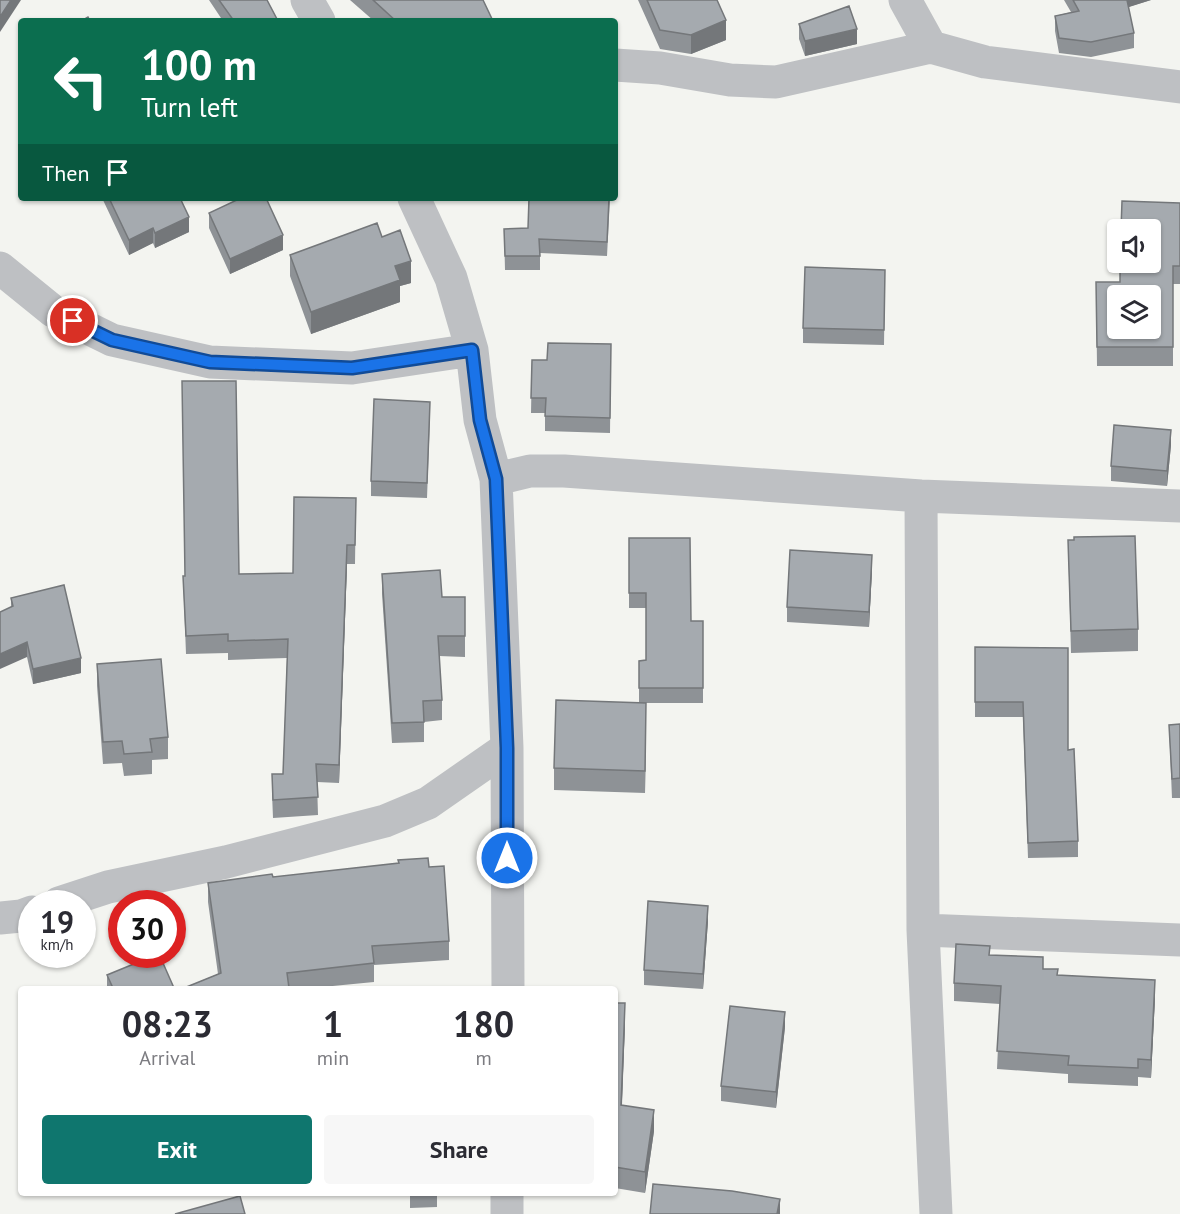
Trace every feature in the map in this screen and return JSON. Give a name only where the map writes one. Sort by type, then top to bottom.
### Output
[{"type":"street","points":[[308,0],[317,18]]},
{"type":"street","points":[[905,0],[931,47]]},
{"type":"street","points":[[618,65],[660,68],[730,80],[776,82],[931,47],[985,62],[1180,87]]},
{"type":"street","points":[[415,201],[451,278],[472,350],[480,420],[496,479],[507,748],[508,986]]},
{"type":"street","points":[[0,268],[53,311],[112,340],[210,362],[352,368],[472,350]]},
{"type":"street","points":[[496,479],[530,471],[564,471],[921,496],[1180,506]]},
{"type":"street","points":[[921,496],[923,930],[936,1214]]},
{"type":"street","points":[[96,890],[226,862],[385,821],[428,803],[507,748]]},
{"type":"street","points":[[0,918],[18,916]]},
{"type":"street","points":[[923,930],[1180,940]]},
{"type":"street","points":[[507,1196],[507,1214]]},
{"type":"building","points":[[0,0],[11,0],[0,17]]},
{"type":"building","points":[[219,0],[267,0],[276,18],[232,18]]},
{"type":"building","points":[[373,0],[483,0],[492,18],[393,18]]},
{"type":"building","points":[[647,0],[717,0],[726,20],[691,35],[660,30]]},
{"type":"building","points":[[1073,0],[1127,0],[1134,33],[1091,42],[1059,38],[1055,16],[1079,11]]},
{"type":"building","points":[[849,6],[857,29],[805,41],[799,24]]},
{"type":"building","points":[[110,201],[181,201],[189,217],[155,233],[153,228],[129,240]]},
{"type":"building","points":[[235,201],[267,201],[283,235],[230,259],[209,213]]},
{"type":"building","points":[[529,201],[609,201],[607,242],[539,239],[540,256],[505,256],[504,229],[528,228]]},
{"type":"building","points":[[1122,201],[1180,203],[1180,266],[1173,266],[1173,347],[1097,347],[1096,282],[1120,282],[1120,273],[1161,273],[1161,219],[1121,219]]},
{"type":"building","points":[[377,223],[382,237],[400,230],[411,261],[395,266],[400,280],[311,312],[290,255]]},
{"type":"building","points":[[805,267],[885,270],[884,330],[803,328]]},
{"type":"building","points":[[548,343],[611,344],[610,418],[545,416],[546,398],[531,398],[532,360],[547,360]]},
{"type":"building","points":[[182,381],[236,381],[239,574],[293,573],[294,497],[356,498],[355,545],[347,545],[339,765],[316,764],[318,797],[273,800],[272,774],[283,774],[288,639],[228,641],[228,634],[186,636],[183,576],[185,576]]},
{"type":"building","points":[[374,399],[430,402],[427,483],[371,481]]},
{"type":"building","points":[[1114,425],[1171,430],[1167,471],[1111,466]]},
{"type":"building","points":[[1135,536],[1138,629],[1071,631],[1068,540],[1074,540],[1074,537]]},
{"type":"building","points":[[629,538],[690,538],[691,621],[703,621],[703,688],[639,688],[639,661],[646,660],[646,593],[629,593]]},
{"type":"building","points":[[790,550],[872,555],[869,612],[787,607]]},
{"type":"building","points":[[440,570],[442,597],[465,597],[465,636],[438,636],[442,700],[423,701],[424,722],[392,723],[382,574]]},
{"type":"building","points":[[64,585],[81,658],[33,669],[27,642],[0,654],[0,612],[13,606],[11,598]]},
{"type":"building","points":[[975,647],[1068,648],[1068,750],[1074,749],[1078,841],[1028,843],[1023,702],[975,702]]},
{"type":"building","points":[[161,659],[168,737],[150,739],[152,752],[124,754],[122,741],[103,742],[97,664]]},
{"type":"building","points":[[556,700],[646,703],[645,771],[554,768]]},
{"type":"building","points":[[1180,724],[1180,778],[1172,779],[1169,725]]},
{"type":"building","points":[[428,858],[429,867],[444,866],[449,941],[372,946],[374,963],[287,973],[289,986],[189,986],[221,973],[208,883],[272,874],[273,877],[399,863],[398,860]]},
{"type":"building","points":[[648,901],[708,906],[703,974],[644,970]]},
{"type":"building","points":[[956,944],[990,946],[989,955],[1043,957],[1043,969],[1058,969],[1057,975],[1155,980],[1151,1060],[1138,1059],[1138,1068],[1068,1065],[1069,1056],[997,1051],[1001,986],[954,983]]},
{"type":"building","points":[[124,968],[165,968],[173,986],[112,986],[107,975]]},
{"type":"building","points":[[618,1003],[625,1003],[621,1105],[654,1110],[645,1172],[618,1168]]},
{"type":"building","points":[[730,1006],[785,1012],[776,1092],[721,1086]]},
{"type":"building","points":[[653,1184],[732,1191],[780,1199],[777,1214],[650,1214]]},
{"type":"building","points":[[240,1196],[245,1214],[175,1214]]},
{"type":"route","points":[[73,321],[112,340],[210,362],[352,368],[472,350],[480,420],[496,479],[507,748],[507,858]]}]
